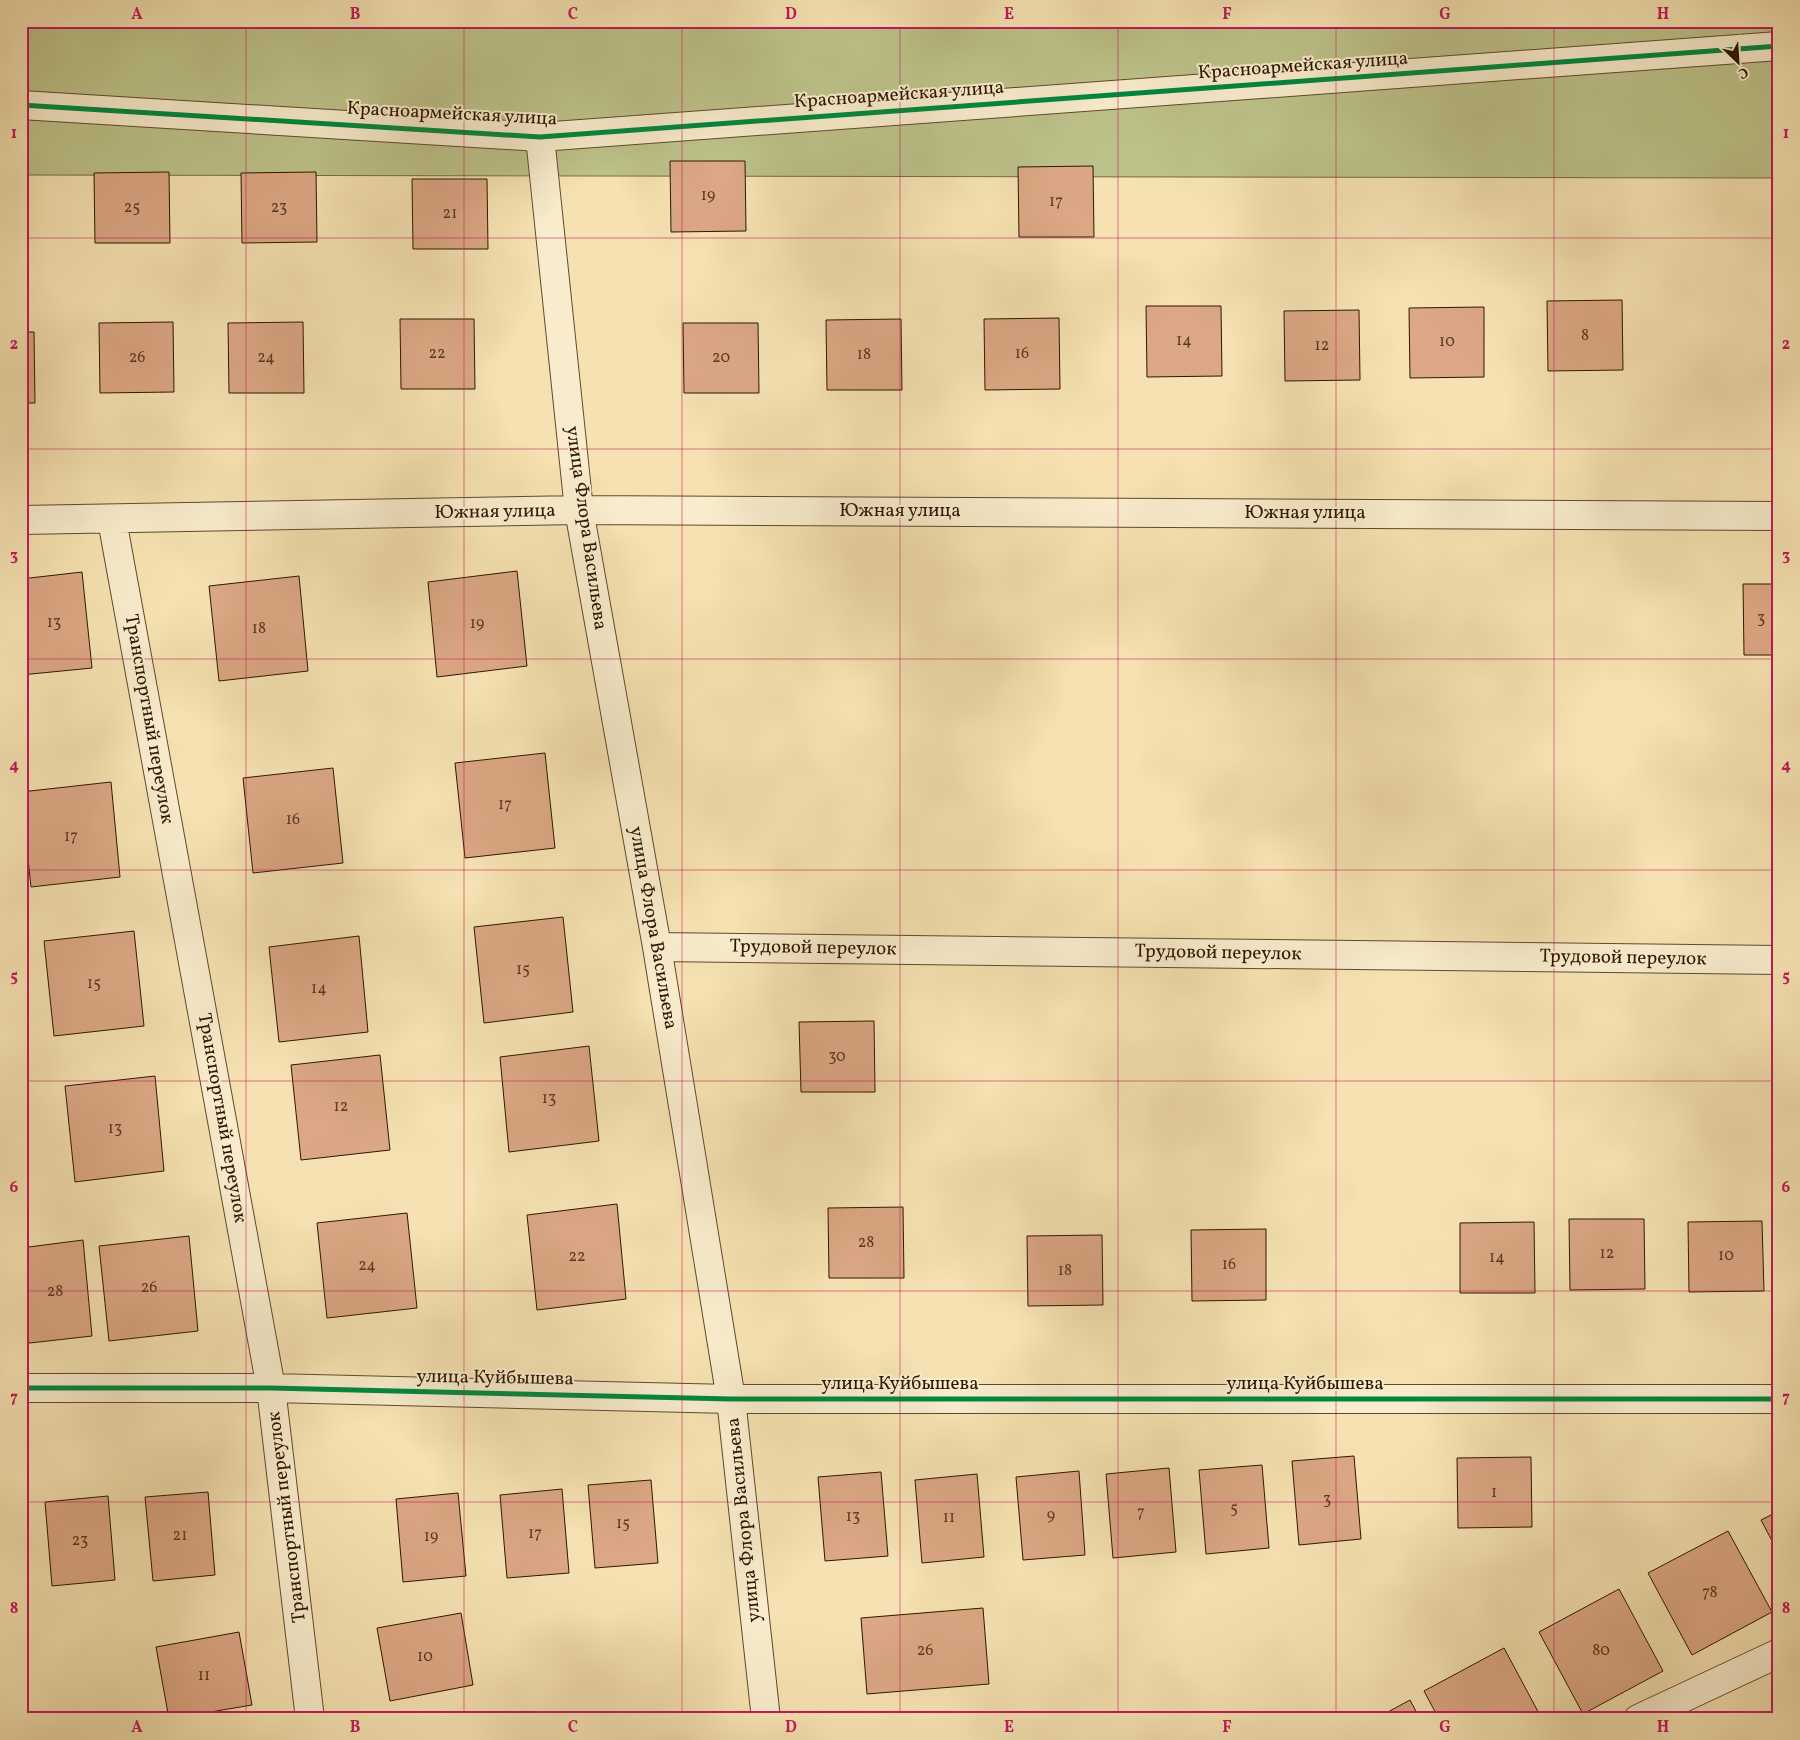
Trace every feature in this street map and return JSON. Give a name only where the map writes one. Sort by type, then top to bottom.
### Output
[{"type":"street","name":"Красноармейская улица","points":[[21,104],[540,137],[1779,46]]},
{"type":"street","name":"улица Флора Васильева","points":[[540,137],[579,510],[657,947],[731,1399],[766,1719]]},
{"type":"street","name":"Южная улица","points":[[21,520],[112,520],[579,510],[1779,516]]},
{"type":"street","name":"Транспортный переулок","points":[[112,520],[271,1388],[310,1719]]},
{"type":"street","name":"Трудовой переулок","points":[[657,947],[1779,960]]},
{"type":"street","name":"улица Куйбышева","points":[[21,1388],[271,1388],[731,1399],[1779,1399]]},
{"type":"street","points":[[1638,1719],[1779,1653]]},
{"type":"green space","points":[[21,21],[1779,21],[1779,178],[21,175]]},
{"type":"building","points":[[670,161],[745,161],[746,231],[671,232]]},
{"type":"building","points":[[1093,166],[1094,237],[1019,237],[1018,167]]},
{"type":"building","points":[[169,172],[170,243],[95,243],[94,173]]},
{"type":"building","points":[[316,172],[317,242],[242,243],[241,173]]},
{"type":"building","points":[[412,179],[487,179],[488,249],[413,249]]},
{"type":"building","points":[[1622,300],[1623,370],[1548,371],[1547,301]]},
{"type":"building","points":[[1146,306],[1221,306],[1222,376],[1147,377]]},
{"type":"building","points":[[1484,307],[1484,377],[1410,378],[1409,308]]},
{"type":"building","points":[[1359,310],[1360,380],[1285,381],[1284,311]]},
{"type":"building","points":[[1059,318],[1060,389],[985,390],[984,319]]},
{"type":"building","points":[[400,319],[474,319],[475,389],[401,389]]},
{"type":"building","points":[[901,319],[902,390],[827,390],[826,320]]},
{"type":"building","points":[[173,322],[174,392],[100,393],[99,323]]},
{"type":"building","points":[[303,322],[304,393],[229,393],[228,323]]},
{"type":"building","points":[[683,323],[758,323],[759,393],[684,393]]},
{"type":"building","points":[[21,332],[34,332],[35,403],[21,403]]},
{"type":"building","points":[[517,571],[527,666],[437,677],[428,582]]},
{"type":"building","points":[[82,572],[92,668],[21,675],[21,579]]},
{"type":"building","points":[[299,576],[308,671],[219,681],[209,586]]},
{"type":"building","points":[[1743,584],[1779,584],[1779,655],[1744,655]]},
{"type":"building","points":[[545,753],[555,848],[465,858],[455,763]]},
{"type":"building","points":[[333,768],[343,863],[253,873],[243,778]]},
{"type":"building","points":[[111,782],[120,877],[31,887],[21,792]]},
{"type":"building","points":[[563,917],[573,1012],[484,1023],[474,927]]},
{"type":"building","points":[[134,931],[144,1026],[54,1036],[44,941]]},
{"type":"building","points":[[359,936],[368,1032],[279,1042],[269,947]]},
{"type":"building","points":[[874,1021],[875,1092],[801,1092],[799,1022]]},
{"type":"building","points":[[589,1046],[599,1141],[509,1152],[500,1057]]},
{"type":"building","points":[[380,1055],[390,1150],[301,1160],[291,1065]]},
{"type":"building","points":[[155,1076],[164,1171],[75,1182],[65,1086]]},
{"type":"building","points":[[617,1204],[626,1299],[537,1310],[527,1215]]},
{"type":"building","points":[[903,1207],[904,1278],[829,1278],[828,1208]]},
{"type":"building","points":[[407,1213],[417,1308],[327,1318],[317,1223]]},
{"type":"building","points":[[1569,1219],[1644,1219],[1645,1289],[1570,1290]]},
{"type":"building","points":[[1762,1221],[1764,1291],[1689,1292],[1688,1222]]},
{"type":"building","points":[[1534,1222],[1535,1293],[1460,1293],[1460,1223]]},
{"type":"building","points":[[1266,1229],[1266,1300],[1192,1301],[1191,1230]]},
{"type":"building","points":[[1102,1235],[1103,1305],[1028,1306],[1027,1236]]},
{"type":"building","points":[[189,1236],[198,1331],[109,1341],[99,1246]]},
{"type":"building","points":[[83,1240],[92,1336],[21,1344],[21,1248]]},
{"type":"building","points":[[1354,1456],[1361,1539],[1299,1545],[1292,1461]]},
{"type":"building","points":[[1531,1457],[1532,1527],[1458,1528],[1457,1458]]},
{"type":"building","points":[[1262,1465],[1269,1548],[1206,1554],[1199,1470]]},
{"type":"building","points":[[1169,1468],[1176,1552],[1113,1558],[1106,1474]]},
{"type":"building","points":[[1079,1471],[1085,1555],[1023,1560],[1016,1477]]},
{"type":"building","points":[[881,1472],[888,1556],[825,1561],[818,1477]]},
{"type":"building","points":[[977,1474],[984,1557],[922,1563],[915,1480]]},
{"type":"building","points":[[651,1480],[658,1563],[595,1568],[588,1485]]},
{"type":"building","points":[[562,1489],[569,1573],[507,1578],[500,1495]]},
{"type":"building","points":[[208,1492],[215,1575],[153,1581],[145,1497]]},
{"type":"building","points":[[458,1493],[466,1576],[403,1582],[396,1499]]},
{"type":"building","points":[[108,1496],[115,1580],[52,1586],[45,1502]]},
{"type":"building","points":[[1779,1511],[1779,1554],[1761,1520]]},
{"type":"building","points":[[1728,1531],[1772,1612],[1692,1655],[1648,1573]]},
{"type":"building","points":[[1619,1589],[1663,1671],[1583,1714],[1539,1632]]},
{"type":"building","points":[[983,1608],[989,1684],[867,1694],[861,1618]]},
{"type":"building","points":[[461,1613],[473,1685],[390,1701],[377,1628]]},
{"type":"building","points":[[239,1632],[252,1705],[169,1719],[156,1647]]},
{"type":"building","points":[[1504,1648],[1542,1719],[1439,1719],[1424,1691]]},
{"type":"building","points":[[1410,1700],[1420,1719],[1375,1719]]},
{"type":"cycle path","points":[[21,105],[540,137],[1779,46]]},
{"type":"cycle path","points":[[21,1388],[271,1388],[731,1399],[1779,1399]]}]
